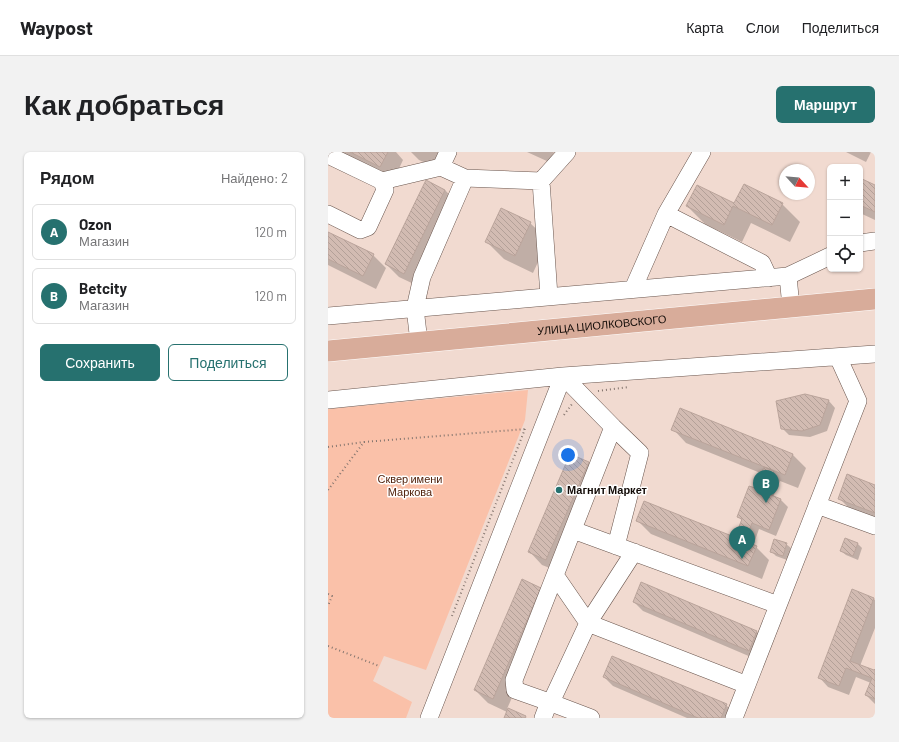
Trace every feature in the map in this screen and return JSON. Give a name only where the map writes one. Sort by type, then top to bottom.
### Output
[{"type":"main road","name":"УЛИЦА ЦИОЛКОВСКОГО","points":[[328,351],[875,299]]},
{"type":"street","points":[[549,296],[541,181],[567,152]]},
{"type":"street","points":[[633,289],[666,214],[702,152]]},
{"type":"street","points":[[328,155],[382,181],[444,159],[465,178],[541,181]]},
{"type":"street","points":[[418,342],[416,308],[422,277],[465,178]]},
{"type":"street","points":[[328,214],[360,230],[368,227],[385,190],[382,181]]},
{"type":"street","points":[[666,214],[762,263],[769,278]]},
{"type":"street","points":[[863,243],[875,241]]},
{"type":"street","points":[[328,316],[788,276],[827,257]]},
{"type":"street","points":[[788,276],[791,307]]},
{"type":"street","points":[[328,400],[563,376],[875,354]]},
{"type":"street","points":[[734,718],[858,401],[838,357]]},
{"type":"street","points":[[563,376],[640,452],[616,546]]},
{"type":"street","points":[[429,718],[563,376]]},
{"type":"street","points":[[591,718],[551,700],[516,690],[514,680],[613,427]]},
{"type":"street","points":[[818,505],[875,526]]},
{"type":"street","points":[[572,530],[778,605]]},
{"type":"street","points":[[543,718],[588,623],[634,552]]},
{"type":"street","points":[[555,575],[588,623],[747,685]]},
{"type":"path","points":[[328,447],[364,442],[543,428]]},
{"type":"path","points":[[451,619],[524,429]]},
{"type":"path","points":[[328,490],[364,442]]},
{"type":"path","points":[[328,594],[332,596],[328,606]]},
{"type":"path","points":[[328,646],[380,666]]},
{"type":"green space","name":"Сквер имени Маркова","points":[[528,390],[525,420],[426,670],[384,656],[373,681],[412,702],[406,718],[328,718],[328,409]]},
{"type":"building","points":[[350,152],[388,152],[380,167]]},
{"type":"building","points":[[863,179],[875,185],[875,212],[863,206]]},
{"type":"building","points":[[426,180],[445,190],[404,274],[385,264]]},
{"type":"building","points":[[744,184],[783,203],[772,225],[733,206],[724,225],[686,206],[697,185],[734,203]]},
{"type":"building","points":[[501,208],[531,222],[515,256],[485,242]]},
{"type":"building","points":[[328,232],[374,254],[363,276],[328,259]]},
{"type":"building","points":[[805,394],[829,400],[820,425],[802,431],[781,429],[776,401]]},
{"type":"building","points":[[680,408],[793,454],[785,475],[671,430]]},
{"type":"building","points":[[570,454],[589,462],[546,560],[528,552]]},
{"type":"building","points":[[764,467],[774,471],[766,493],[781,499],[769,530],[752,523],[745,541],[735,537],[742,519],[737,517],[749,486],[755,488]]},
{"type":"building","points":[[847,474],[875,485],[875,513],[838,499]]},
{"type":"building","points":[[644,501],[757,546],[748,566],[636,521]]},
{"type":"building","points":[[845,538],[858,543],[853,556],[840,551]]},
{"type":"building","points":[[774,539],[787,543],[783,556],[770,552]]},
{"type":"building","points":[[522,579],[541,588],[493,699],[474,690]]},
{"type":"building","points":[[641,582],[757,631],[749,651],[633,602]]},
{"type":"building","points":[[852,589],[874,598],[850,661],[874,670],[875,669],[875,699],[865,695],[872,678],[846,668],[839,686],[818,678]]},
{"type":"building","points":[[612,656],[727,704],[721,718],[698,718],[603,677]]},
{"type":"building","points":[[508,708],[526,716],[525,718],[504,718]]},
{"type":"place","name":"Магнит Маркет","points":[[559,490]]},
{"type":"place","name":"Betcity","points":[[766,503]]},
{"type":"place","name":"Ozon","points":[[742,559]]}]
